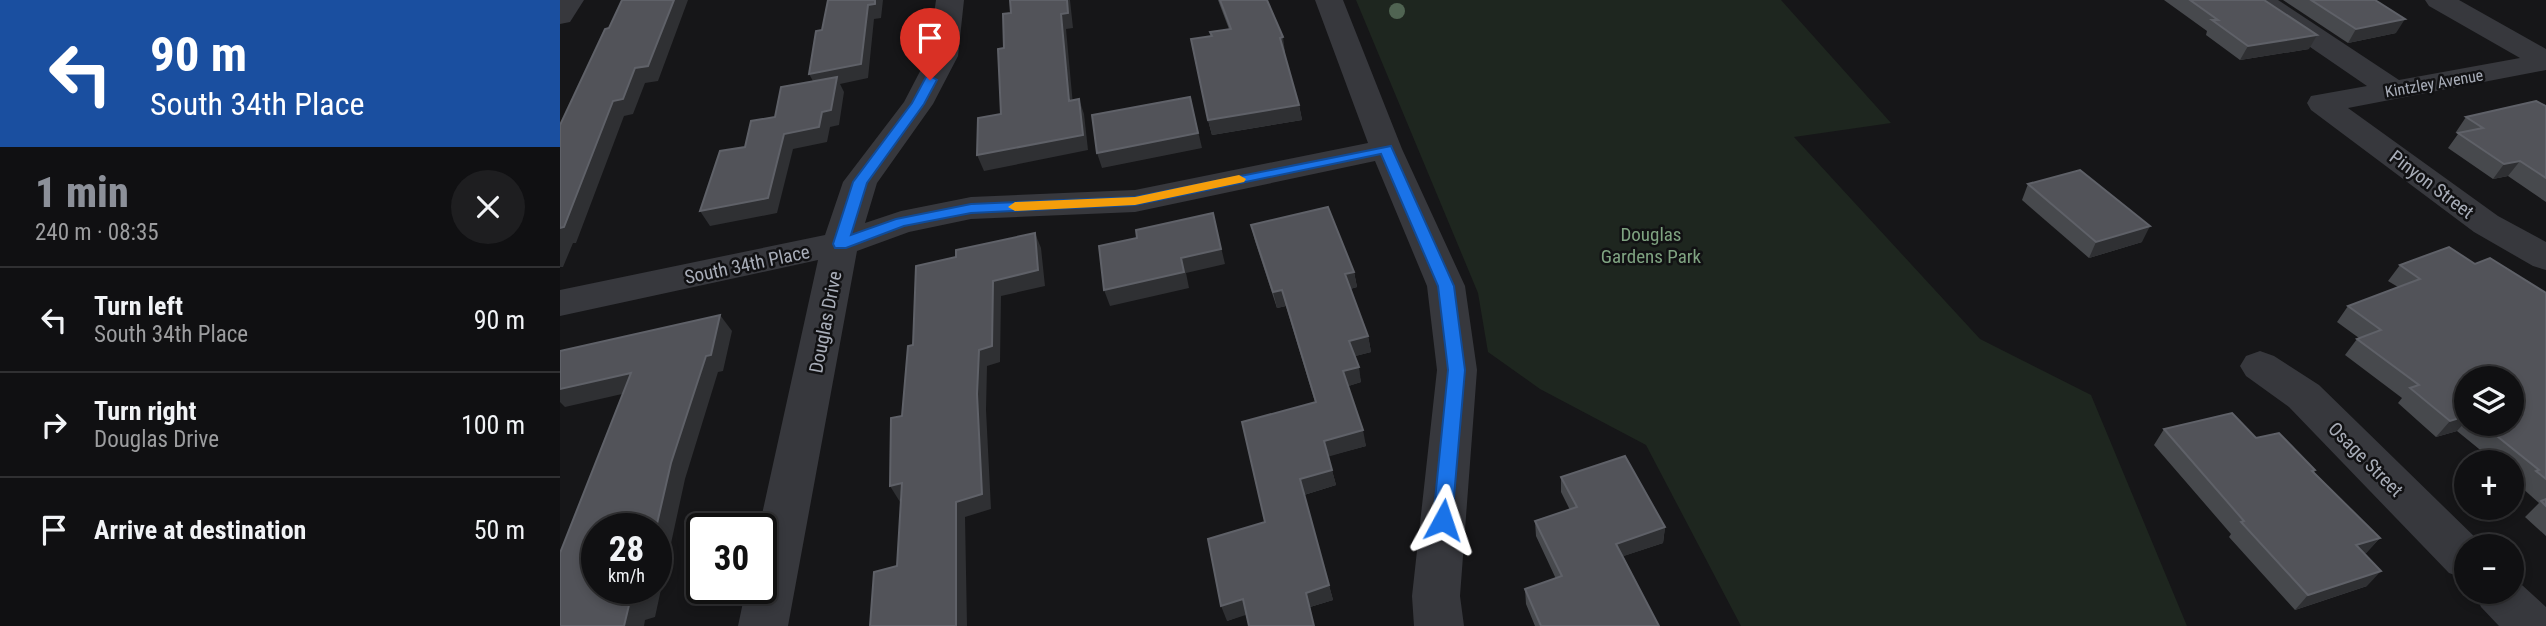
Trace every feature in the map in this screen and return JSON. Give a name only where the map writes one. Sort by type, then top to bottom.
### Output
[{"type":"street","points":[[560,16],[570,0]]},
{"type":"street","name":"Douglas Drive","points":[[763,626],[840,244],[860,182],[918,104],[943,56],[950,0]]},
{"type":"street","points":[[1329,0],[1386,149],[1446,286],[1457,370],[1436,596],[1439,626]]},
{"type":"street","points":[[2260,0],[2393,90]]},
{"type":"street","points":[[2439,0],[2546,61]]},
{"type":"street","name":"Kintzley Avenue","points":[[2322,103],[2546,61]]},
{"type":"street","name":"Pinyon Street","points":[[2322,103],[2486,224],[2546,258]]},
{"type":"street","name":"South 34th Place","points":[[560,303],[840,244],[901,222],[971,208],[1135,201],[1386,149]]},
{"type":"street","name":"Osage Street","points":[[2260,366],[2304,396],[2454,547]]},
{"type":"street","points":[[2510,604],[2532,626]]},
{"type":"green space","name":"Douglas Gardens Park","points":[[1356,0],[1781,0],[1891,123],[1794,137],[1980,339],[2091,395],[2187,626],[1741,626],[1646,445],[1540,389],[1488,352],[1478,293]]},
{"type":"building","points":[[622,0],[674,0],[648,66],[635,68],[623,99],[613,101],[564,227],[560,228],[560,125],[605,29],[609,28]]},
{"type":"building","points":[[828,0],[875,0],[875,4],[868,5],[861,64],[809,74],[816,31],[822,30]]},
{"type":"building","points":[[1010,0],[1067,0],[1068,13],[1061,14],[1069,101],[1079,99],[1083,135],[977,155],[978,118],[1001,114],[998,49],[1004,48],[1003,14],[1011,13]]},
{"type":"building","points":[[1220,0],[1267,0],[1283,37],[1280,38],[1299,105],[1208,120],[1191,39],[1212,36],[1210,32],[1231,29]]},
{"type":"building","points":[[2190,0],[2264,0],[2317,35],[2248,46]]},
{"type":"building","points":[[2311,0],[2375,0],[2405,19],[2356,29]]},
{"type":"building","points":[[837,77],[831,110],[822,112],[819,127],[784,134],[768,198],[700,211],[720,151],[745,147],[751,121],[775,117],[781,87]]},
{"type":"building","points":[[1190,97],[1198,133],[1097,153],[1092,115]]},
{"type":"building","points":[[2536,101],[2546,106],[2546,178],[2520,161],[2504,164],[2458,133],[2483,128],[2466,117]]},
{"type":"building","points":[[2080,170],[2150,226],[2096,242],[2028,184]]},
{"type":"building","points":[[1328,207],[1354,272],[1345,274],[1368,336],[1349,341],[1359,367],[1343,371],[1363,430],[1324,441],[1332,470],[1300,479],[1329,585],[1306,593],[1314,626],[1249,626],[1243,599],[1221,606],[1208,539],[1265,522],[1242,422],[1316,402],[1282,290],[1273,292],[1251,225]]},
{"type":"building","points":[[1213,213],[1221,249],[1181,258],[1184,272],[1104,290],[1099,246],[1137,238],[1136,230]]},
{"type":"building","points":[[1035,233],[1038,270],[993,281],[992,346],[979,350],[977,394],[982,494],[956,502],[956,626],[870,626],[874,572],[897,566],[902,483],[890,486],[891,418],[902,416],[908,346],[913,345],[916,266],[956,257],[956,250]]},
{"type":"building","points":[[2449,247],[2475,264],[2490,258],[2546,293],[2546,479],[2524,458],[2524,450],[2514,450],[2497,436],[2524,436],[2524,366],[2454,366],[2454,420],[2450,421],[2410,388],[2419,385],[2357,339],[2381,330],[2348,306],[2420,279],[2400,265]]},
{"type":"building","points":[[720,315],[711,355],[706,356],[671,463],[659,513],[581,513],[581,604],[632,604],[629,605],[624,626],[560,626],[560,553],[631,373],[560,389],[560,351]]},
{"type":"building","points":[[2232,413],[2256,438],[2279,433],[2315,470],[2312,471],[2380,538],[2356,545],[2381,571],[2308,595],[2241,522],[2244,521],[2164,429]]},
{"type":"building","points":[[1625,456],[1665,527],[1616,544],[1659,626],[1541,626],[1525,589],[1562,576],[1535,521],[1577,507],[1561,477]]},
{"type":"slow traffic","points":[[1015,207],[1135,201],[1239,179]]},
{"type":"route","points":[[930,80],[918,104],[860,182],[840,244],[901,222],[971,208],[1135,201],[1386,149],[1446,286],[1457,370],[1443,520]]}]
